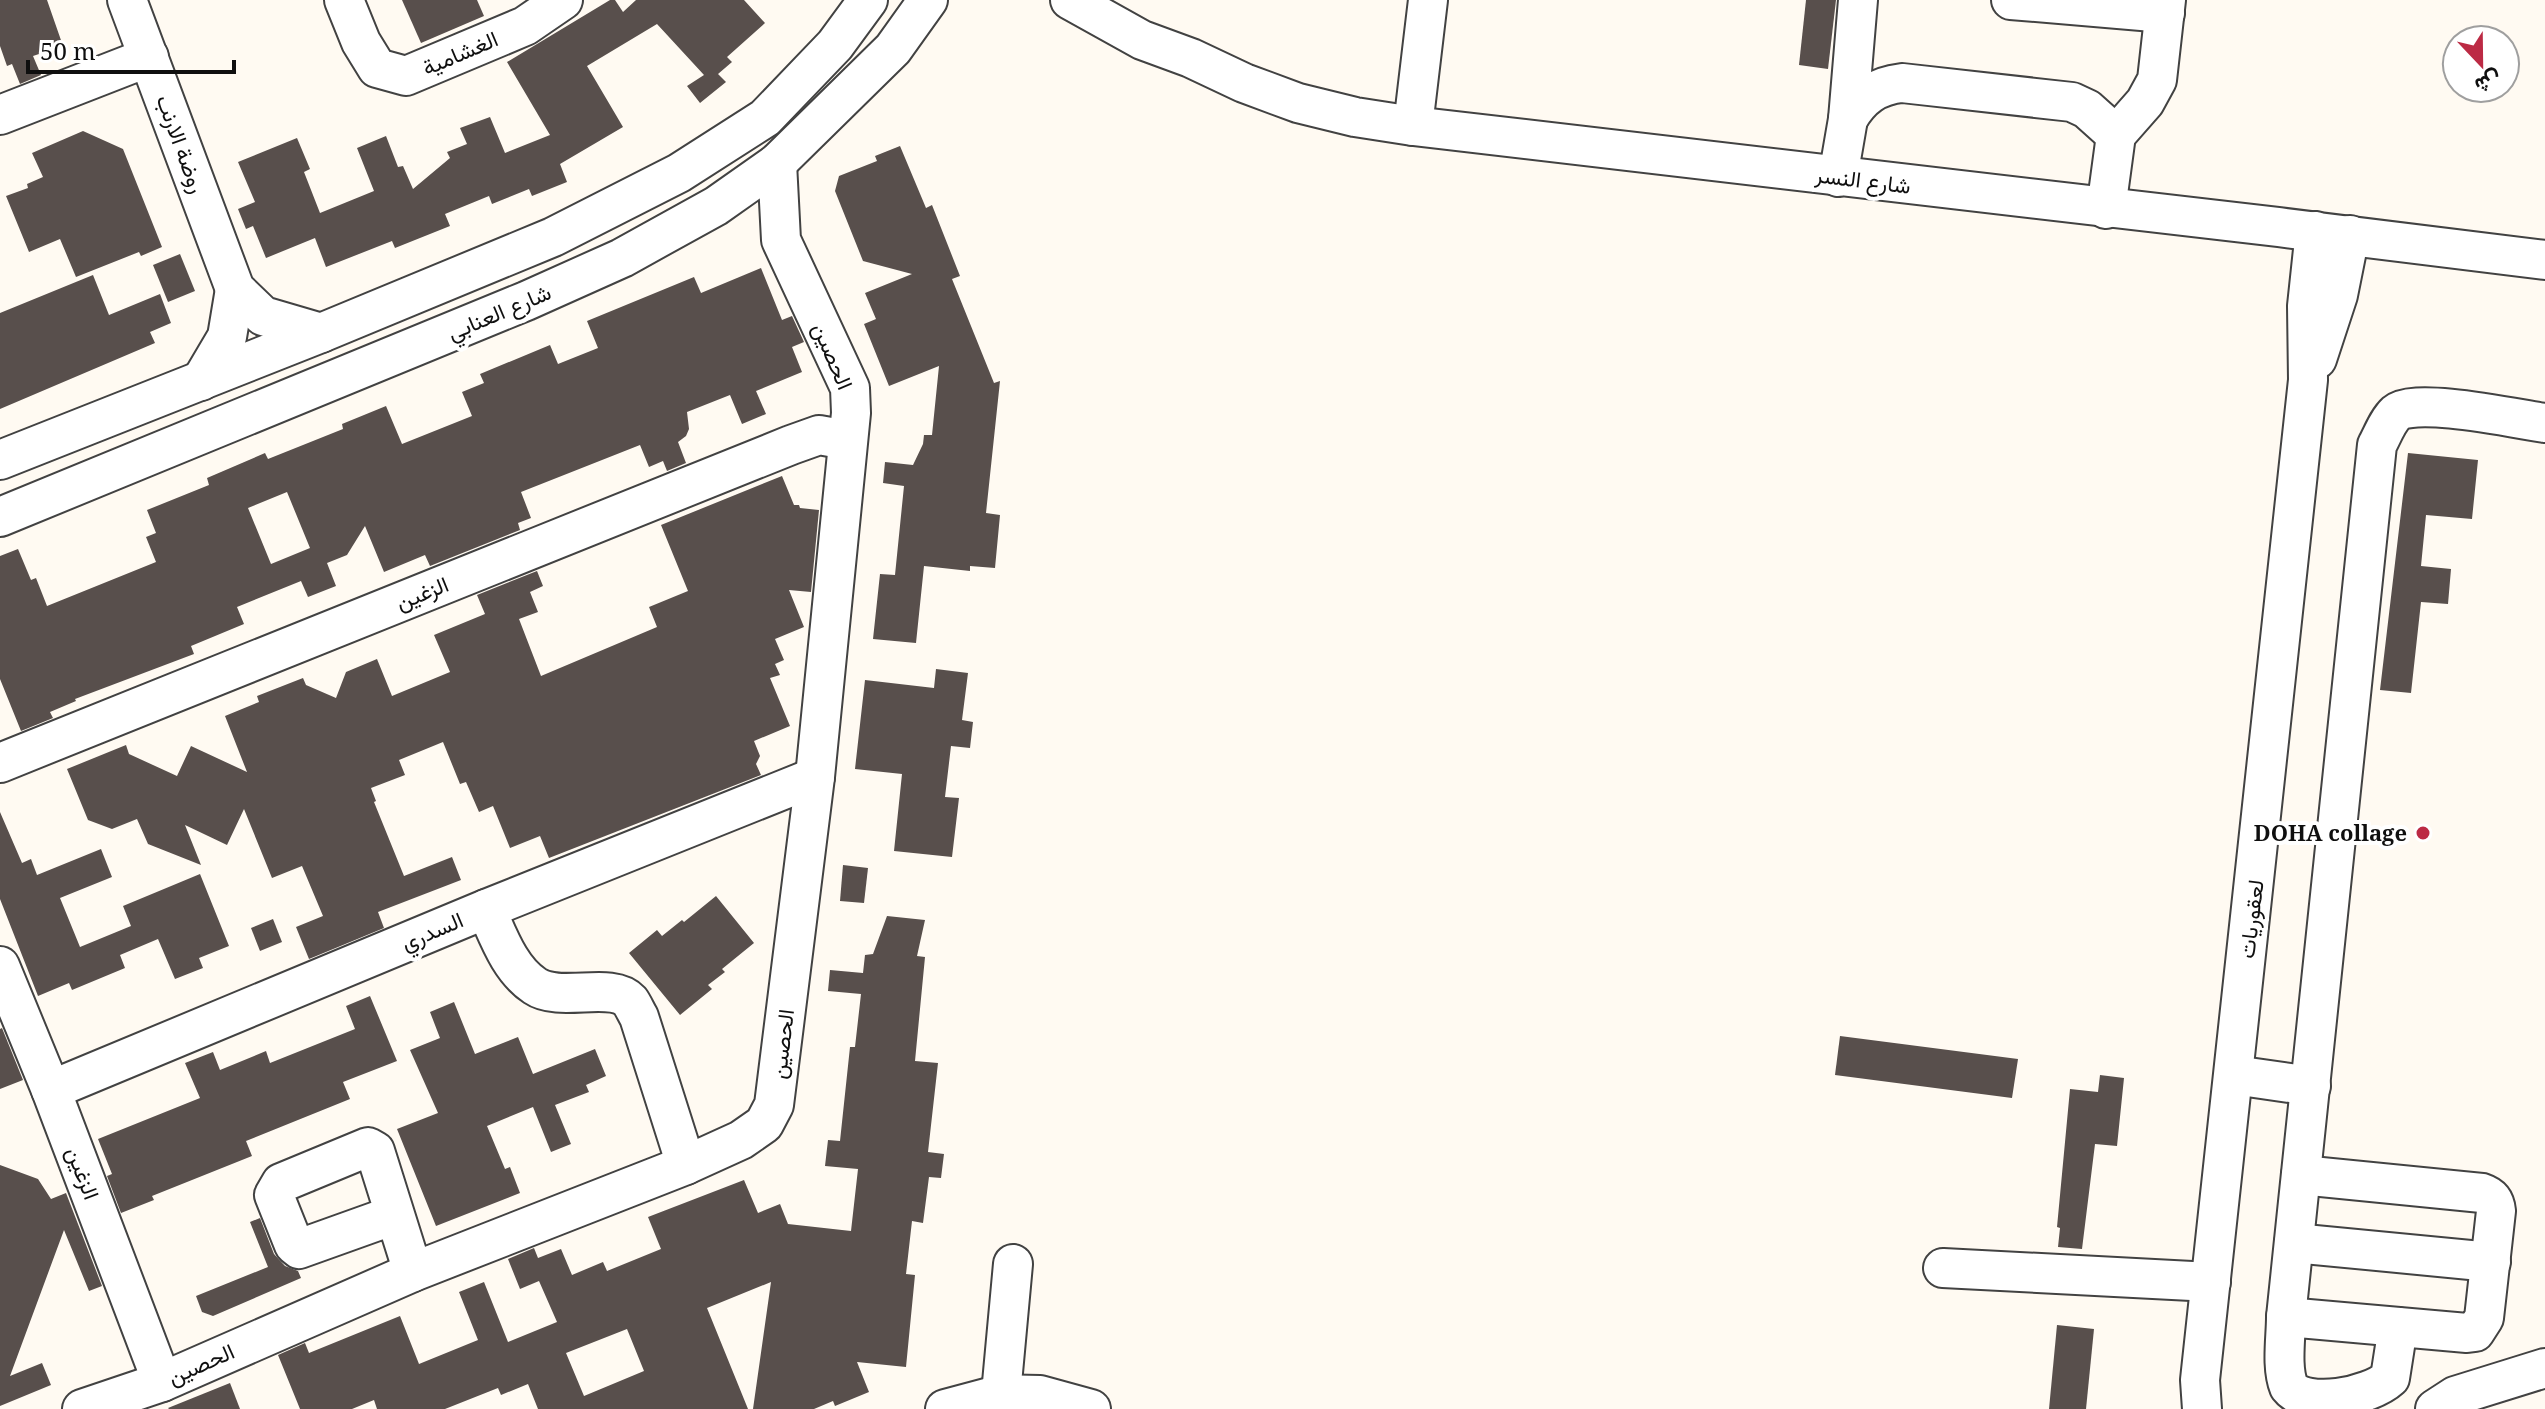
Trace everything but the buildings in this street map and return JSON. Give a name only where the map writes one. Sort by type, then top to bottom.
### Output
[{"type":"street","name":"روضة الارنب","points":[[127,0],[235,289],[263,316],[321,333]]},
{"type":"street","name":"الغشامية","points":[[344,0],[361,42],[377,68],[406,76],[525,26],[563,0]]},
{"type":"street","points":[[0,460],[553,237],[679,173],[765,118],[835,45],[868,0]]},
{"type":"street","name":"شارع العنابي","points":[[0,517],[526,301],[622,258],[716,206],[777,163],[893,49],[928,0]]},
{"type":"street","name":"شارع النسر","points":[[1070,0],[1142,40],[1191,58],[1244,83],[1298,103],[1355,117],[2545,260]]},
{"type":"street","name":"شارع النسر","points":[[1118,0],[1159,28],[1191,58]]},
{"type":"street","points":[[1413,126],[1428,0]]},
{"type":"street","points":[[1838,177],[1848,119],[1858,0]]},
{"type":"street","points":[[2011,0],[2165,6],[2159,68],[2153,92],[2116,135],[2106,209]]},
{"type":"street","points":[[0,115],[149,57]]},
{"type":"street","points":[[1848,119],[1857,104],[1869,93],[1885,85],[1902,83],[2072,102],[2087,109],[2116,135]]},
{"type":"street","name":"الحصين","points":[[82,1409],[162,1382],[413,1272],[686,1165],[741,1140],[764,1124],[774,1105],[815,777],[851,413],[850,388],[781,240],[777,163]]},
{"type":"street","name":"الحصين","points":[[716,206],[749,217],[781,240]]},
{"type":"street","name":"لعقوريات","points":[[2202,1409],[2200,1380],[2308,380],[2330,324],[2332,233]]},
{"type":"street","name":"روضة الارنب","points":[[201,381],[227,337],[235,289]]},
{"type":"street","points":[[2398,1327],[2390,1378],[2377,1389],[2361,1397],[2319,1405],[2305,1403],[2290,1387],[2286,1371],[2286,1317],[2377,445],[2395,414],[2405,409],[2428,406],[2545,423]]},
{"type":"street","points":[[0,478],[58,454],[87,424]]},
{"type":"street","name":"الزغين","points":[[0,763],[791,445],[819,435],[847,440]]},
{"type":"street","name":"السدري","points":[[51,1090],[486,909],[815,777]]},
{"type":"street","points":[[486,909],[513,965],[536,987],[567,994],[615,993],[629,999],[639,1017],[686,1165]]},
{"type":"street","name":"الزغين","points":[[0,966],[51,1090],[162,1382]]},
{"type":"street","points":[[2234,1075],[2311,1086]]},
{"type":"street","points":[[2286,1317],[2475,1332],[2484,1318],[2491,1262],[2496,1211],[2495,1202],[2490,1196],[2301,1175]]},
{"type":"street","points":[[394,1215],[413,1272]]},
{"type":"street","points":[[2294,1243],[2491,1262]]},
{"type":"street","points":[[1001,1394],[1013,1264]]},
{"type":"street","points":[[1943,1268],[2211,1282]]},
{"type":"street","points":[[2435,1409],[2455,1396],[2545,1368]]},
{"type":"street","points":[[945,1409],[1001,1394],[1040,1395],[1091,1409]]},
{"type":"place","name":"DOHA collage","points":[[2423,833]]}]
